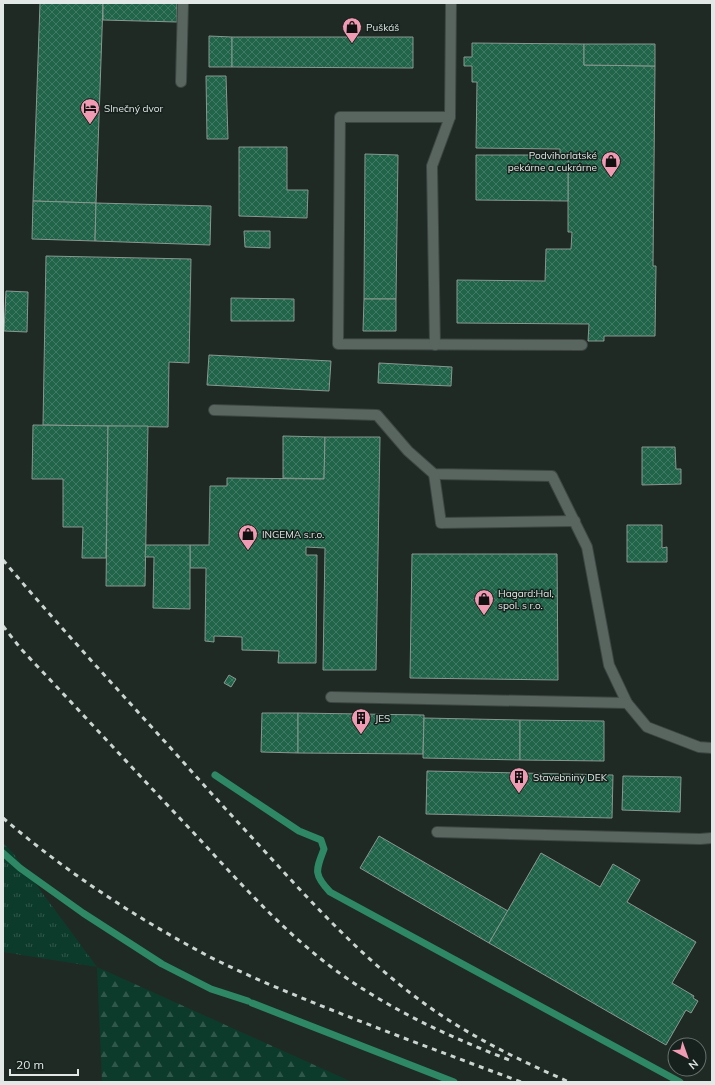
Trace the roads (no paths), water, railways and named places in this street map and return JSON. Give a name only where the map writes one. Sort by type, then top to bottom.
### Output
[{"type":"lane","points":[[181,82],[183,3]]},
{"type":"lane","points":[[435,345],[432,166],[450,117],[451,3]]},
{"type":"lane","points":[[450,117],[340,117],[338,344],[582,345]]},
{"type":"lane","points":[[214,410],[376,415],[408,450],[434,474],[441,523],[575,521]]},
{"type":"lane","points":[[434,474],[552,476],[588,547],[609,665],[627,703],[647,727],[699,746],[712,748]]},
{"type":"lane","points":[[331,697],[627,703]]},
{"type":"lane","points":[[437,832],[700,839],[712,838]]},
{"type":"waterway","points":[[215,775],[299,831],[321,840],[324,849],[319,862],[318,872],[321,881],[330,892],[680,1082]]},
{"type":"waterway","points":[[3,853],[20,868],[83,913],[162,964],[211,989],[248,1001]]},
{"type":"waterway","points":[[252,1003],[454,1082]]},
{"type":"railway","points":[[3,560],[70,637],[232,816],[314,904],[367,957],[405,989],[459,1027],[513,1056],[569,1082]]},
{"type":"railway","points":[[3,626],[21,649],[251,894],[315,954],[363,989],[417,1020],[473,1046],[512,1061]]},
{"type":"railway","points":[[3,818],[52,857],[102,893],[155,926],[210,957],[316,1004],[521,1082]]},
{"type":"place","name":"Puškáš","points":[[352,44]]},
{"type":"place","name":"Slnečný dvor","points":[[90,125]]},
{"type":"place","name":"Podvihorlatské pekárne a cukrárne","points":[[611,178]]},
{"type":"place","name":"INGEMA s.r.o.","points":[[248,551]]},
{"type":"place","name":"Hagard:Hal, spol. s r.o.","points":[[484,616]]},
{"type":"place","name":"JES","points":[[361,735]]},
{"type":"place","name":"Stavebniny DEK","points":[[519,794]]}]
